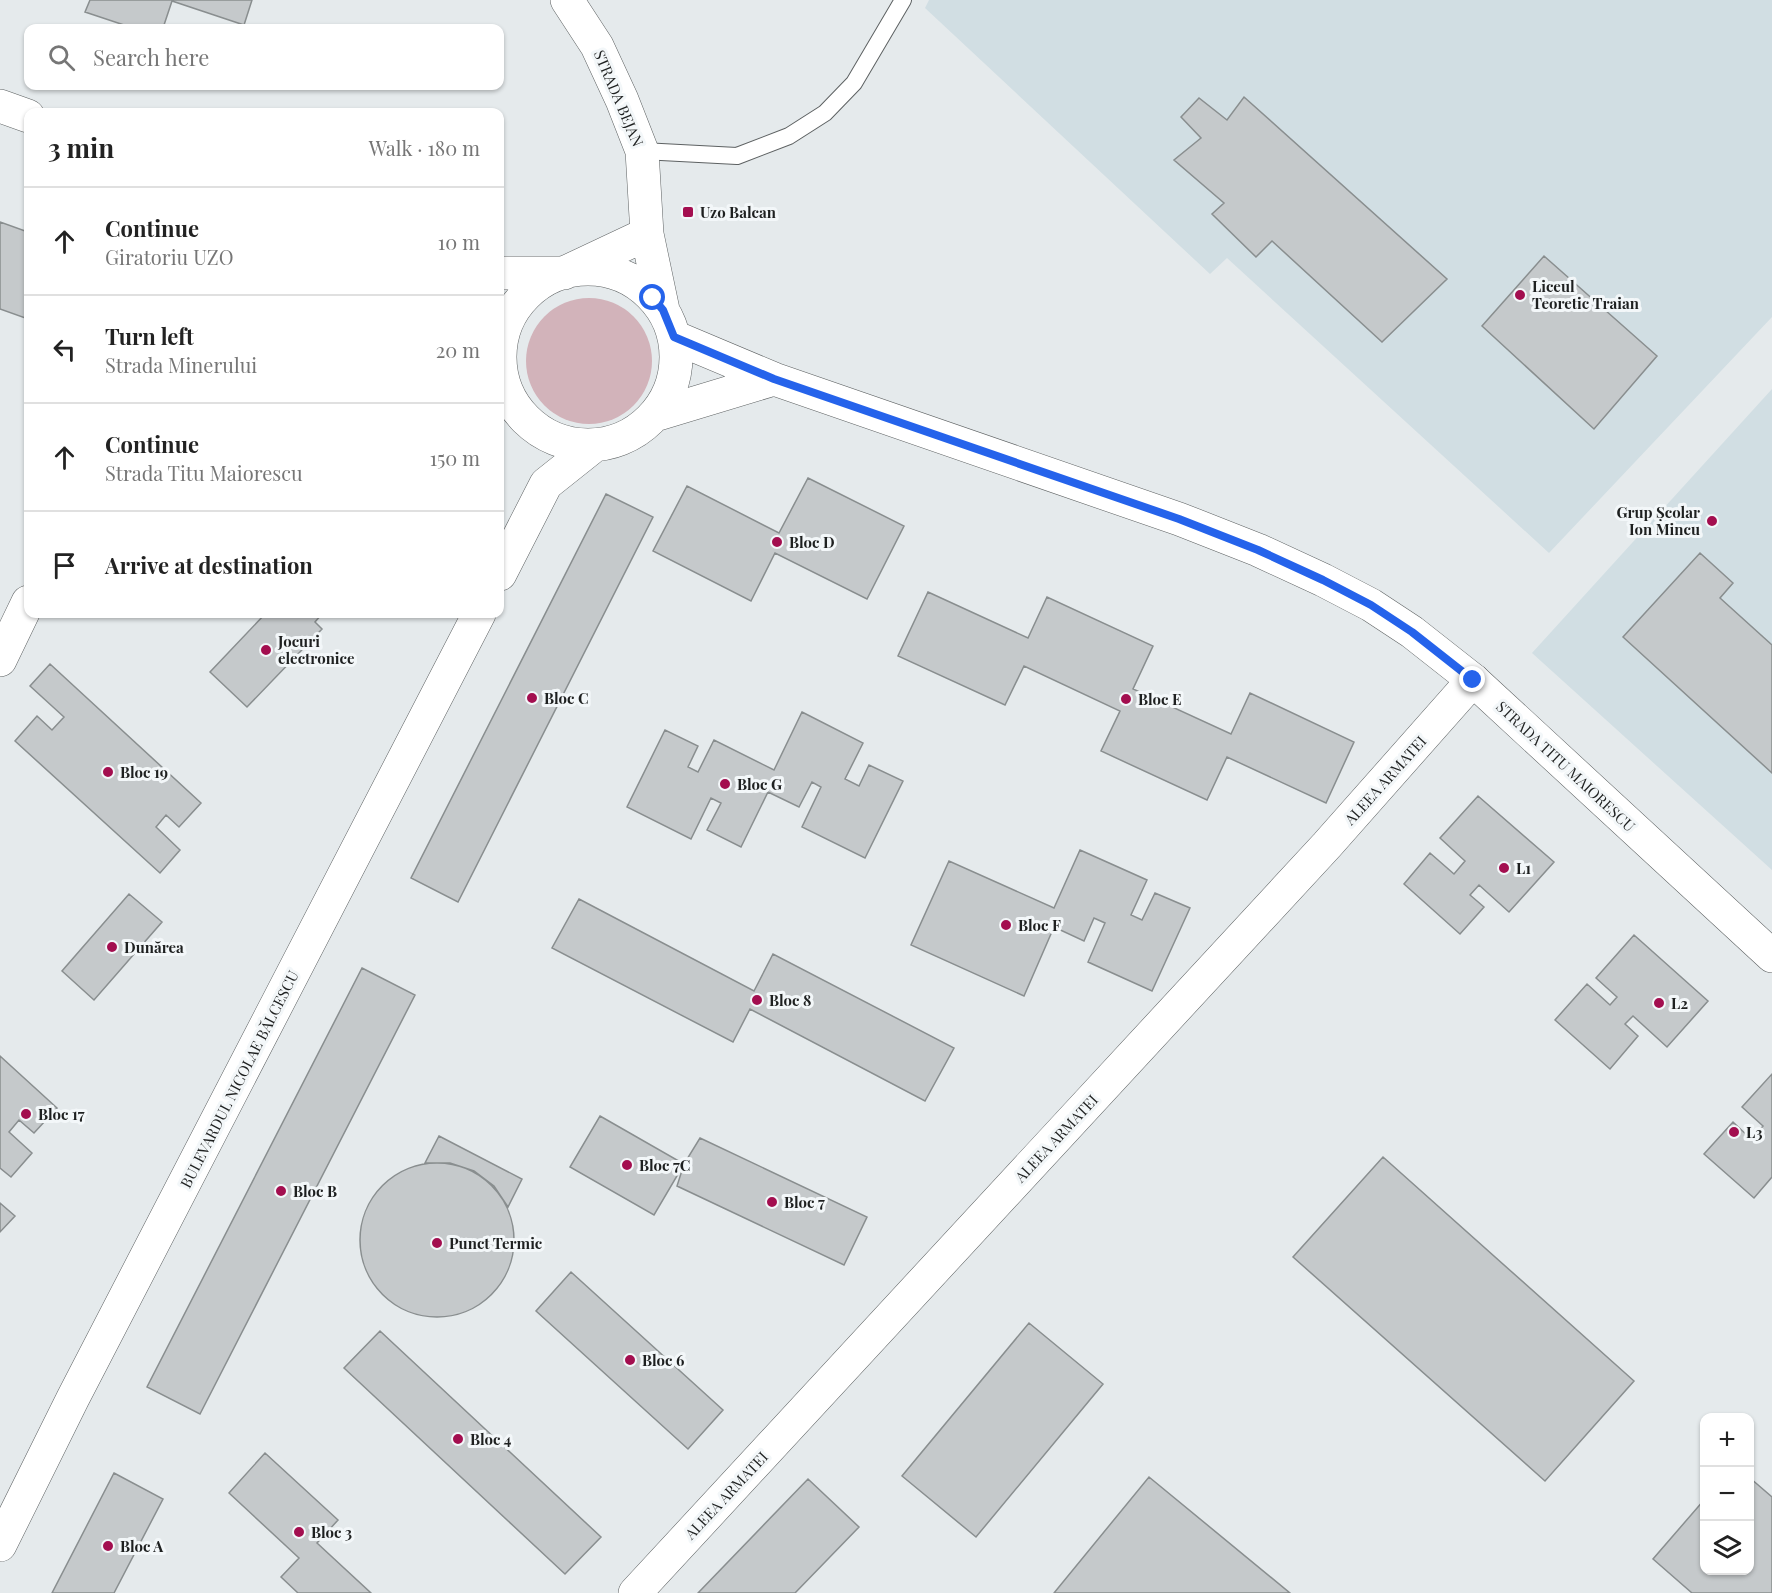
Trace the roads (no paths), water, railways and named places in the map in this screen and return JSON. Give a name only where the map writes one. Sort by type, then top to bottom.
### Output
[{"type":"main road","name":"STRADA BEJAN","points":[[567,0],[597,46],[622,99],[642,151],[647,234],[669,323]]},
{"type":"main road","points":[[0,106],[24,115]]},
{"type":"main road","points":[[504,336],[508,321],[525,296],[537,286],[647,234]]},
{"type":"main road","points":[[504,273],[564,273],[596,270],[627,278],[647,292],[669,323],[677,353],[676,370],[668,393],[655,415],[643,427],[628,436],[612,442],[579,445],[548,436],[522,416]]},
{"type":"main road","name":"STRADA TITU MAIORESCU","points":[[669,323],[774,379],[1179,519],[1258,550],[1371,605],[1412,632],[1473,680],[1772,956]]},
{"type":"main road","points":[[655,415],[774,379]]},
{"type":"main road","points":[[504,382],[512,401],[522,416],[546,484]]},
{"type":"main road","points":[[504,566],[546,484],[595,445]]},
{"type":"main road","points":[[0,660],[24,610]]},
{"type":"main road","name":"BULEVARDUL NICOLAE BĂLCESCU","points":[[0,1545],[477,618]]},
{"type":"main road","name":"ALEEA ARMATEI","points":[[635,1593],[1311,863],[1473,680]]},
{"type":"lane","points":[[642,151],[737,156],[789,136],[825,113],[854,83],[903,0]]},
{"type":"place","name":"Uzo Balcan","points":[[688,212]]},
{"type":"place","name":"Liceul Teoretic Traian","points":[[1520,295]]},
{"type":"place","name":"Grup Școlar Ion Mincu","points":[[1712,521]]},
{"type":"place","name":"Bloc D","points":[[777,542]]},
{"type":"place","name":"Jocuri electronice","points":[[266,650]]},
{"type":"place","name":"Bloc C","points":[[532,698]]},
{"type":"place","name":"Bloc E","points":[[1126,699]]},
{"type":"place","name":"Bloc 19","points":[[108,772]]},
{"type":"place","name":"Bloc G","points":[[725,784]]},
{"type":"place","name":"L1","points":[[1504,868]]},
{"type":"place","name":"Bloc F","points":[[1006,925]]},
{"type":"place","name":"Dunărea","points":[[112,947]]},
{"type":"place","name":"Bloc 8","points":[[757,1000]]},
{"type":"place","name":"L2","points":[[1659,1003]]},
{"type":"place","name":"Bloc 17","points":[[26,1114]]},
{"type":"place","name":"L3","points":[[1734,1132]]},
{"type":"place","name":"Bloc 7C","points":[[627,1165]]},
{"type":"place","name":"Bloc B","points":[[281,1191]]},
{"type":"place","name":"Bloc 7","points":[[772,1202]]},
{"type":"place","name":"Punct Termic","points":[[437,1243]]},
{"type":"place","name":"Bloc 6","points":[[630,1360]]},
{"type":"place","name":"Bloc 4","points":[[458,1439]]},
{"type":"place","name":"Bloc 3","points":[[299,1532]]},
{"type":"place","name":"Bloc A","points":[[108,1546]]}]
